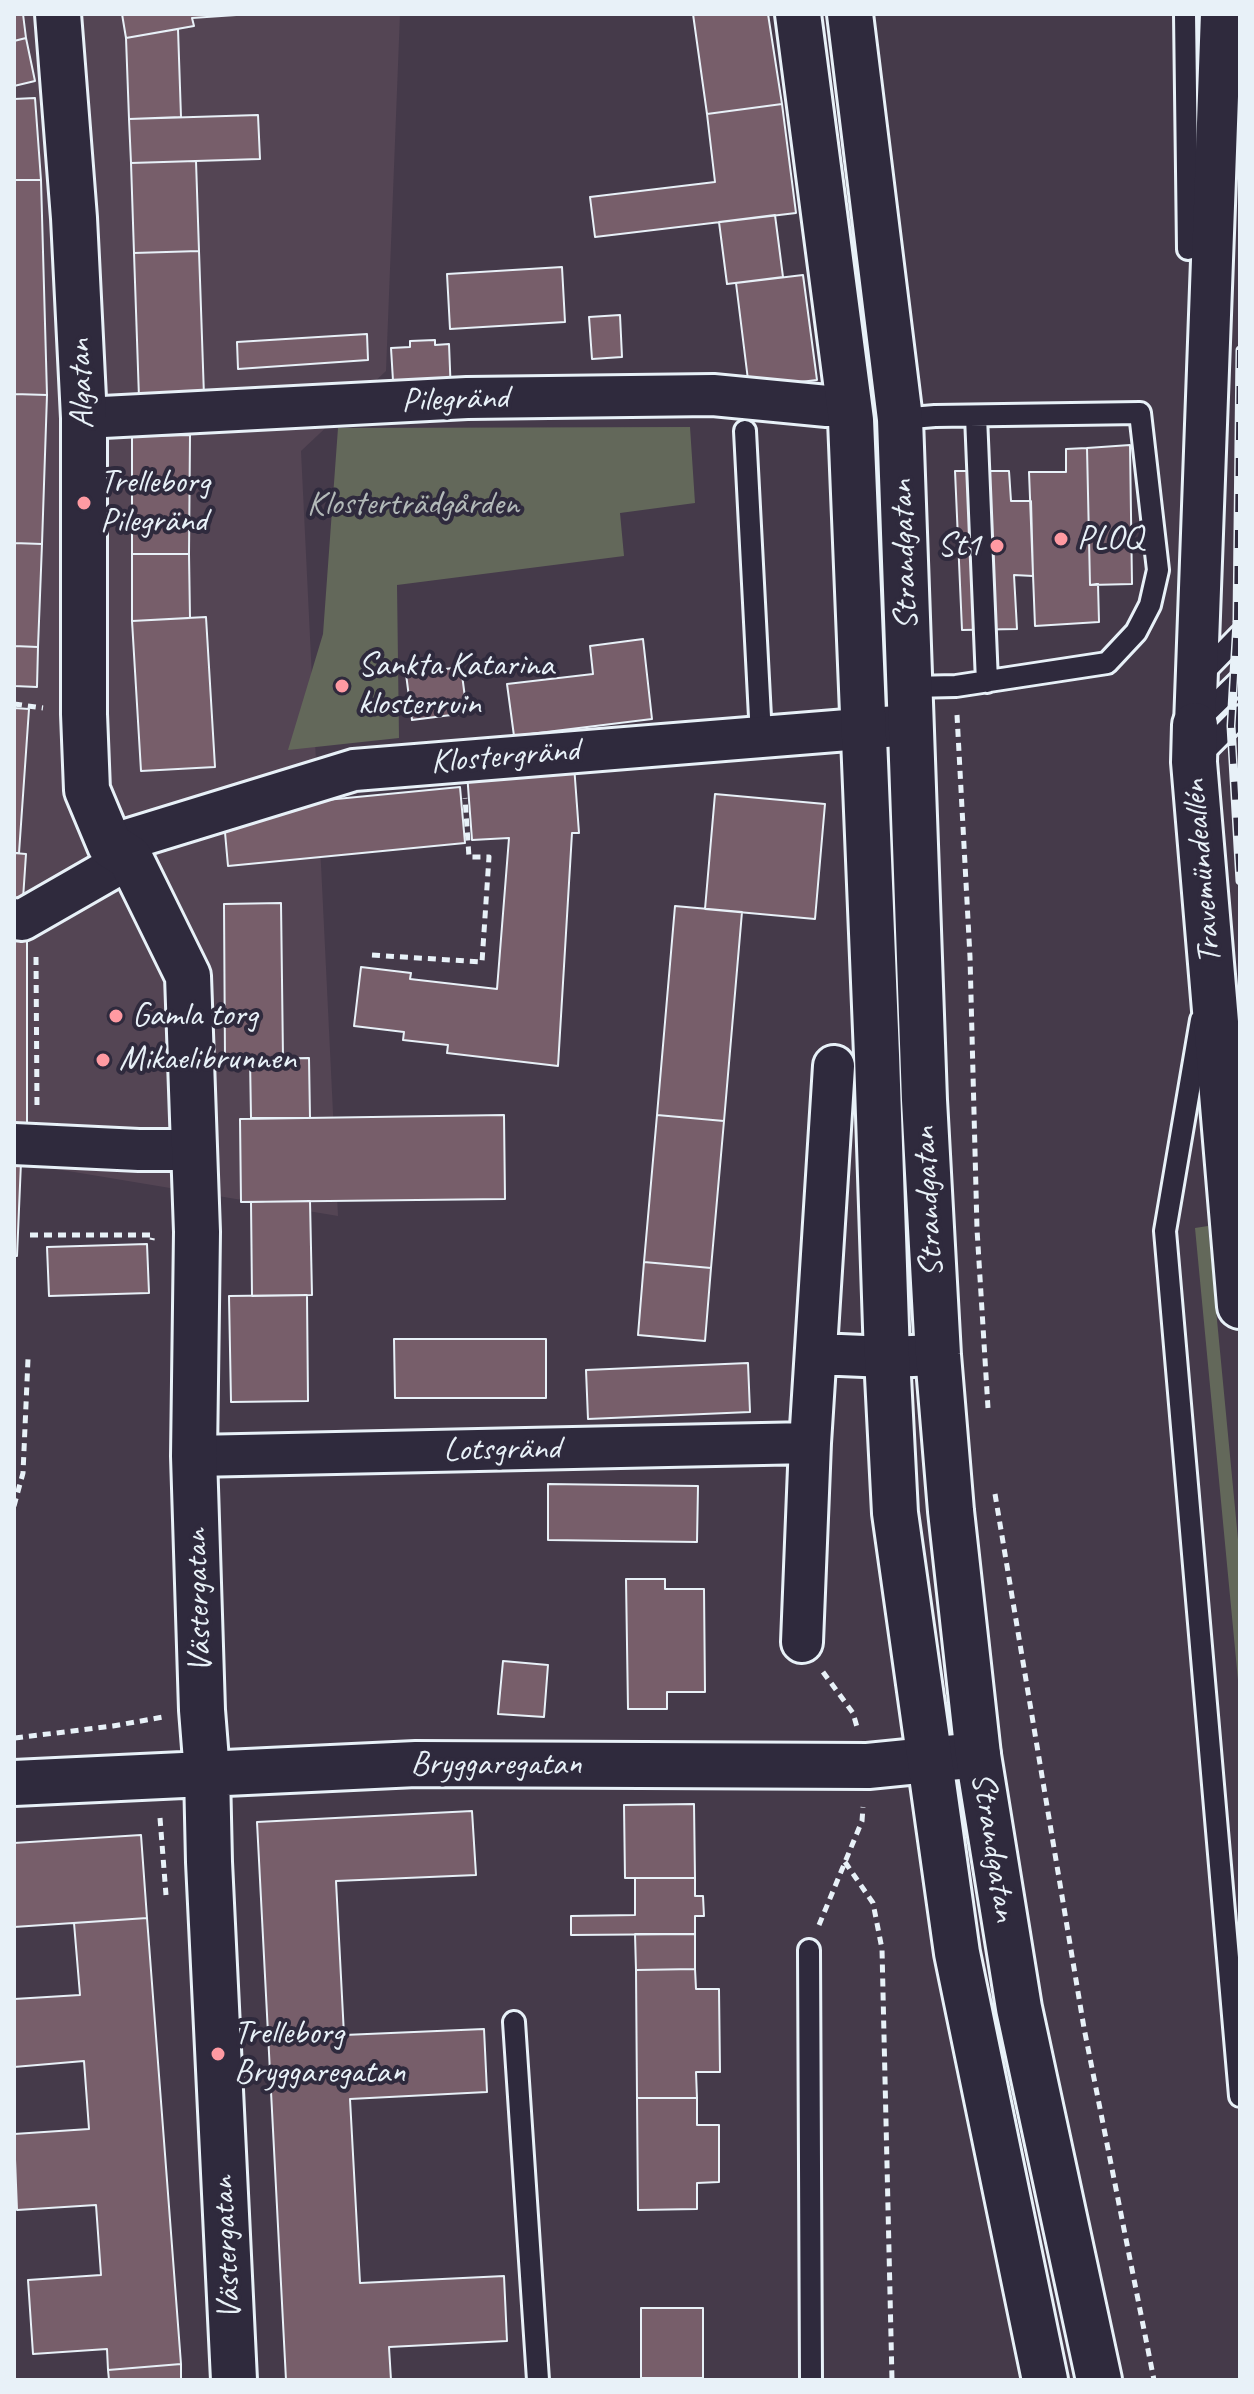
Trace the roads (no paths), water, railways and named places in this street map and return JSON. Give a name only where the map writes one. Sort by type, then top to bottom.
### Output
[{"type":"main road","name":"Algatan","points":[[58,14],[74,218],[84,418],[87,790],[120,852]]},
{"type":"main road","name":"Strandgatan","points":[[798,14],[851,420],[895,1513],[957,1953],[1045,2380]]},
{"type":"main road","name":"Strandgatan","points":[[850,14],[900,419],[924,1100],[938,1355],[951,1511],[978,1755],[1019,2008],[1099,2380]]},
{"type":"main road","name":"Travemündeallén","points":[[1194,743],[1240,1306]]},
{"type":"main road","name":"Västergatan","points":[[120,852],[188,976],[197,1232],[194,1456],[202,1710],[234,2380]]},
{"type":"main road","name":"Bryggaregatan","points":[[14,1783],[416,1764],[868,1766],[978,1755]]},
{"type":"street","points":[[1194,743],[1221,14]]},
{"type":"street","name":"Pilegränd","points":[[84,418],[467,398],[713,395],[827,406]]},
{"type":"street","name":"Klostergränd","points":[[25,916],[120,852],[354,770],[862,728],[911,706]]},
{"type":"street","points":[[802,1642],[810,1443],[834,1066]]},
{"type":"street","points":[[25,1144],[194,1150]]},
{"type":"street","points":[[817,1354],[887,1357],[938,1355]]},
{"type":"street","name":"Lotsgränd","points":[[194,1456],[810,1443]]},
{"type":"lane","points":[[1185,14],[1188,249]]},
{"type":"lane","points":[[900,419],[1140,413],[1158,570],[1150,605],[1136,632],[1107,663],[956,686],[911,706]]},
{"type":"lane","points":[[976,416],[987,682]]},
{"type":"lane","points":[[745,431],[761,736]]},
{"type":"lane","points":[[1197,678],[1240,635]]},
{"type":"lane","points":[[1194,743],[1240,680]]},
{"type":"lane","points":[[1194,743],[1240,716]]},
{"type":"lane","points":[[1211,961],[1165,1231],[1240,2096]]},
{"type":"lane","points":[[809,1950],[811,2380]]},
{"type":"lane","points":[[514,2022],[538,2380]]},
{"type":"railway","points":[[1240,350],[1237,622],[1231,726],[1240,881]]},
{"type":"place","name":"Trelleborg Pilegränd","points":[[84,503]]},
{"type":"place","name":"PLOQ","points":[[1061,539]]},
{"type":"place","name":"St1","points":[[997,546]]},
{"type":"place","name":"Sankta Katarina klosterruin","points":[[342,686]]},
{"type":"place","name":"Gamla torg","points":[[116,1016]]},
{"type":"place","name":"Mikaelibrunnen","points":[[103,1060]]},
{"type":"place","name":"Trelleborg Bryggaregatan","points":[[218,2054]]},
{"type":"park label","name":"Klosterträdgården","points":[[413,505]]}]
